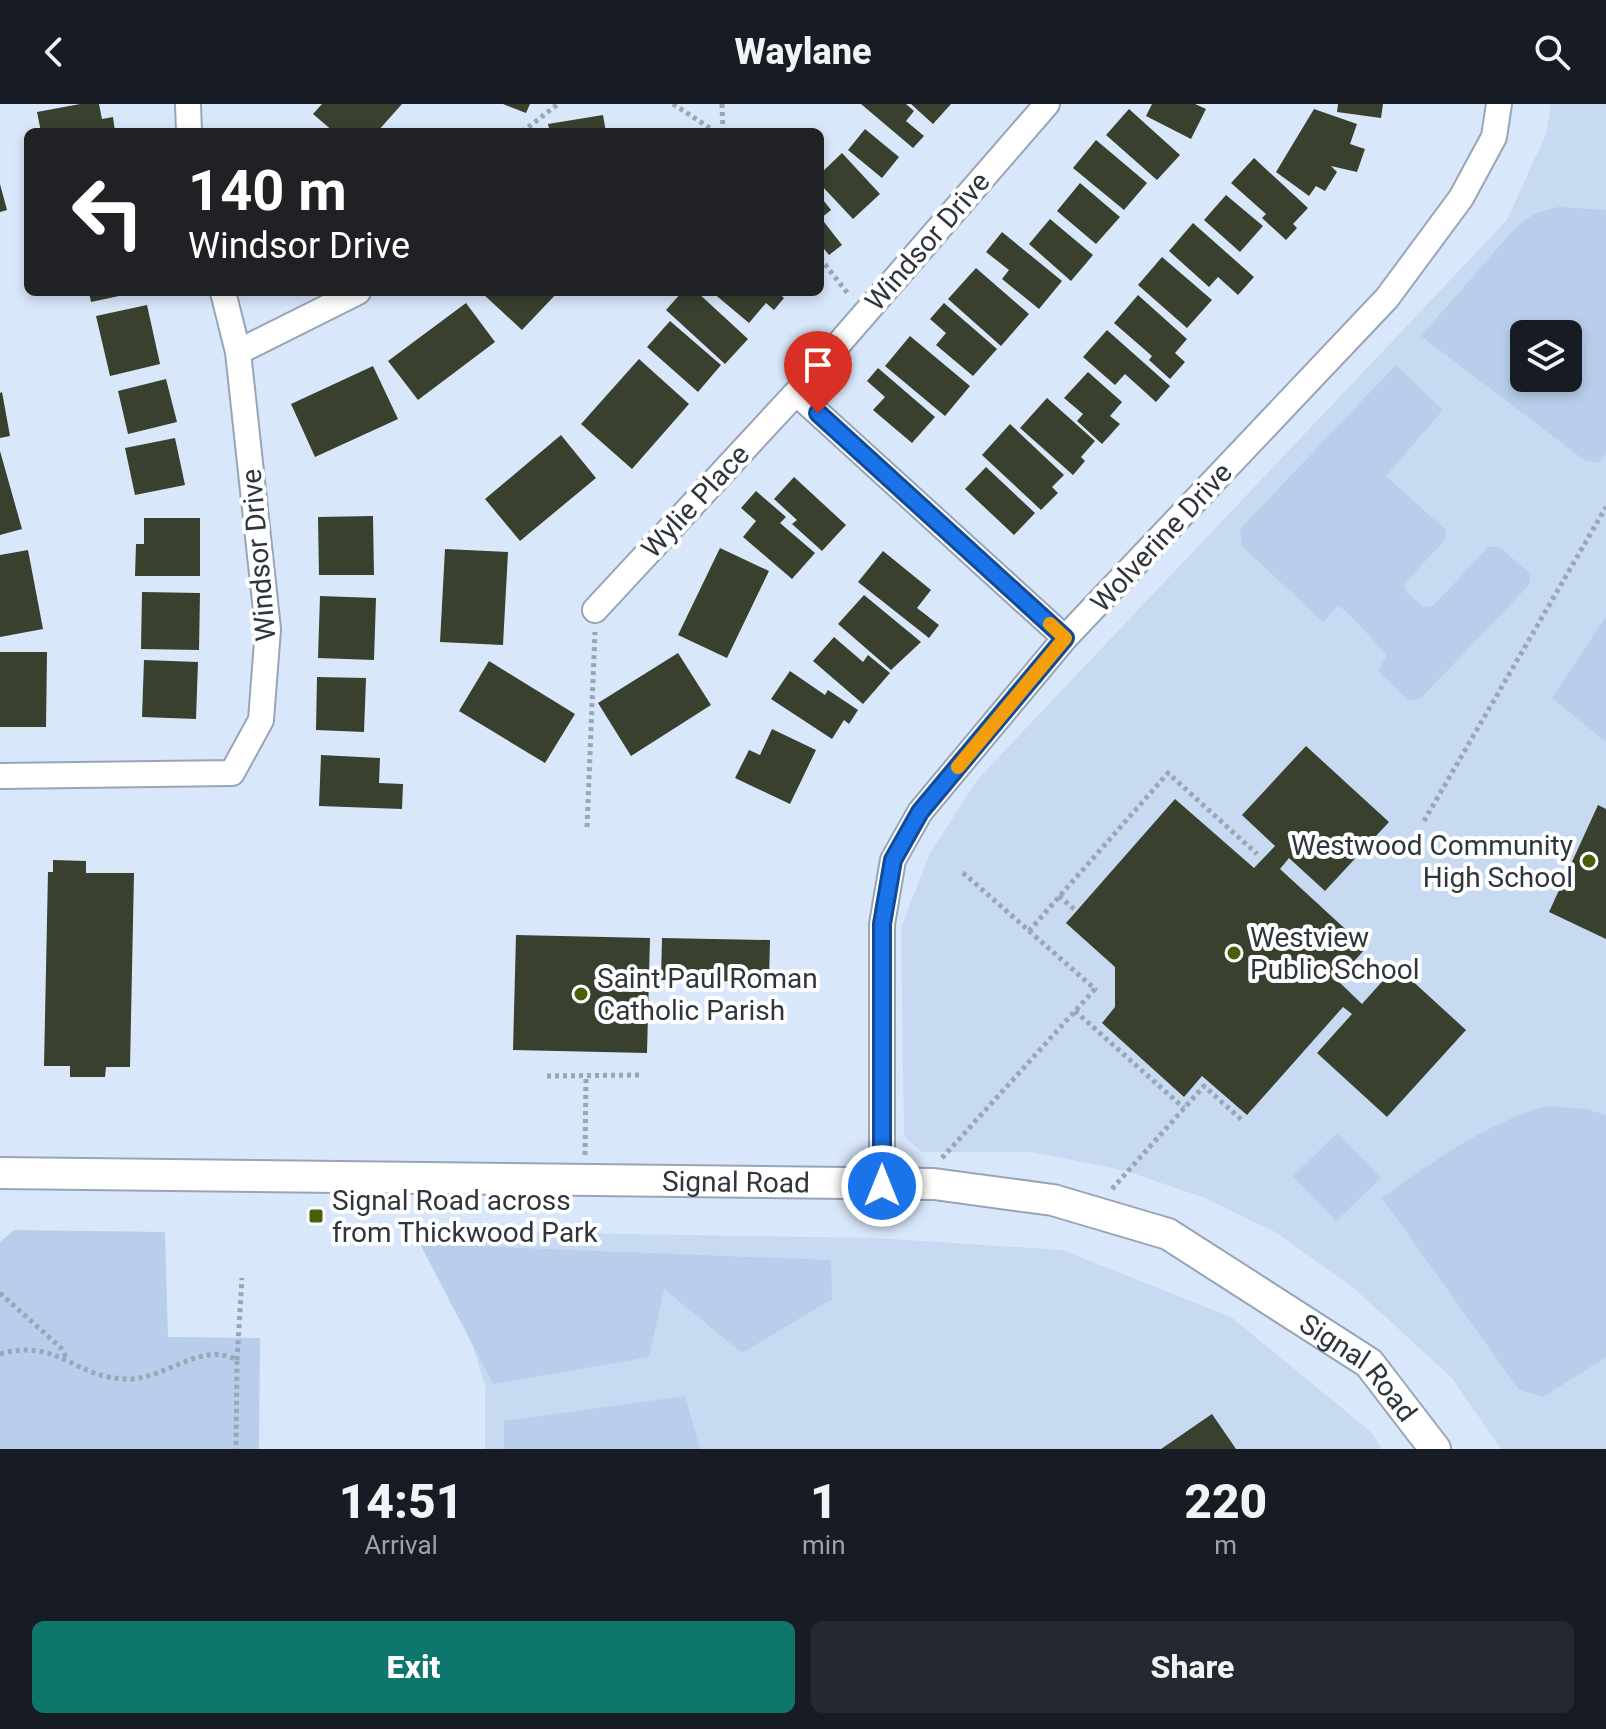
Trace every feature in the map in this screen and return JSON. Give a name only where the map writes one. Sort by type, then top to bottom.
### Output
[{"type":"street","points":[[188,104],[189,128]]},
{"type":"street","name":"Windsor Drive","points":[[796,393],[1047,104]]},
{"type":"street","name":"Wolverine Drive","points":[[882,1186],[882,924],[893,860],[920,812],[1065,638],[1387,298],[1461,198],[1494,137],[1499,104]]},
{"type":"street","name":"Windsor Drive","points":[[0,776],[232,773],[261,720],[268,629],[238,352],[224,296]]},
{"type":"street","points":[[238,352],[350,296]]},
{"type":"street","points":[[796,393],[1065,638]]},
{"type":"street","name":"Wylie Place","points":[[595,610],[796,393]]},
{"type":"street","name":"Signal Road","points":[[0,1173],[917,1185],[1053,1200],[1168,1234],[1369,1363],[1435,1449]]},
{"type":"path","points":[[527,128],[558,104]]},
{"type":"path","points":[[673,104],[710,128]]},
{"type":"path","points":[[722,104],[723,128]]},
{"type":"path","points":[[824,263],[864,313]]},
{"type":"path","points":[[1424,821],[1606,507]]},
{"type":"path","points":[[587,827],[595,610]]},
{"type":"path","points":[[1029,931],[1168,773],[1257,854]]},
{"type":"path","points":[[917,1185],[1095,989],[961,871]]},
{"type":"path","points":[[1059,896],[1074,909]]},
{"type":"path","points":[[1075,1011],[1184,1108]]},
{"type":"path","points":[[547,1076],[640,1075]]},
{"type":"path","points":[[585,1182],[586,1076]]},
{"type":"path","points":[[1093,1211],[1204,1086],[1244,1122]]},
{"type":"path","points":[[236,1449],[242,1278]]},
{"type":"path","points":[[0,1293],[61,1348],[67,1360]]},
{"type":"path","points":[[0,1354],[25,1348],[56,1353],[93,1374],[116,1379],[153,1375],[199,1357],[219,1353],[237,1360]]},
{"type":"shaded area","points":[[1551,104],[1606,104],[1606,1449],[1501,1449],[1451,1377],[1356,1290],[1277,1233],[1205,1198],[1123,1170],[1032,1152],[922,1152],[904,1136],[901,928],[929,855],[977,780],[1507,220],[1546,134]]},
{"type":"shaded area","points":[[1558,207],[1606,210],[1606,452],[1599,463],[1584,460],[1421,336],[1518,225],[1536,213]]},
{"type":"shaded area","points":[[1396,365],[1443,410],[1386,476],[1446,530],[1445,540],[1404,584],[1406,592],[1424,607],[1434,605],[1488,547],[1499,547],[1531,574],[1529,585],[1420,699],[1408,700],[1378,671],[1387,655],[1355,621],[1338,606],[1323,622],[1242,546],[1240,529]]},
{"type":"shaded area","points":[[1606,616],[1606,742],[1552,698]]},
{"type":"shaded area","points":[[1546,1106],[1586,1109],[1606,1115],[1606,1357],[1543,1397],[1519,1390],[1382,1198],[1480,1133]]},
{"type":"shaded area","points":[[1337,1133],[1381,1178],[1336,1221],[1293,1176]]},
{"type":"shaded area","points":[[14,1230],[165,1232],[168,1337],[260,1338],[259,1449],[0,1449],[0,1242]]},
{"type":"shaded area","points":[[438,1231],[876,1238],[1062,1250],[1231,1317],[1371,1432],[1382,1449],[485,1449],[485,1386]]},
{"type":"shaded area","points":[[420,1244],[831,1260],[832,1299],[742,1353],[664,1289],[649,1357],[493,1384]]},
{"type":"shaded area","points":[[685,1396],[700,1449],[504,1449],[504,1421]]},
{"type":"building","points":[[80,104],[99,104],[102,119],[113,117],[114,128],[40,128],[37,112]]},
{"type":"building","points":[[322,104],[402,104],[381,128],[329,128],[313,114]]},
{"type":"building","points":[[503,104],[530,104],[526,113]]},
{"type":"building","points":[[861,104],[906,104],[914,111],[906,121],[924,136],[913,148]]},
{"type":"building","points":[[911,104],[951,104],[933,124]]},
{"type":"building","points":[[1152,104],[1195,104],[1206,109],[1191,139],[1146,116]]},
{"type":"building","points":[[1338,104],[1383,104],[1381,118],[1337,112]]},
{"type":"building","points":[[1129,109],[1180,155],[1157,180],[1106,135]]},
{"type":"building","points":[[1314,109],[1357,124],[1350,144],[1365,149],[1357,172],[1331,166],[1337,172],[1325,191],[1316,186],[1309,196],[1276,172]]},
{"type":"building","points":[[603,115],[605,128],[549,128],[548,124]]},
{"type":"building","points":[[865,129],[899,157],[882,178],[848,150]]},
{"type":"building","points":[[1096,140],[1147,183],[1124,210],[1073,168]]},
{"type":"building","points":[[842,153],[880,194],[853,219],[824,188],[824,170]]},
{"type":"building","points":[[1254,158],[1308,208],[1293,224],[1297,228],[1286,240],[1262,218],[1266,214],[1231,183]]},
{"type":"building","points":[[1080,183],[1120,217],[1096,244],[1057,211]]},
{"type":"building","points":[[0,184],[7,210],[0,212]]},
{"type":"building","points":[[1226,195],[1263,226],[1240,252],[1204,220]]},
{"type":"building","points":[[824,201],[831,210],[824,216]]},
{"type":"building","points":[[1050,219],[1093,255],[1071,281],[1029,244]]},
{"type":"building","points":[[824,222],[842,245],[829,255],[824,249]]},
{"type":"building","points":[[1193,223],[1254,277],[1238,295],[1218,277],[1209,287],[1169,251]]},
{"type":"building","points":[[1002,232],[1062,281],[1039,309],[1002,279],[1009,270],[986,252]]},
{"type":"building","points":[[1162,257],[1212,300],[1187,328],[1138,285]]},
{"type":"building","points":[[976,268],[1029,314],[1001,346],[948,299]]},
{"type":"building","points":[[1138,295],[1187,339],[1175,353],[1185,362],[1170,379],[1149,360],[1152,356],[1114,323]]},
{"type":"building","points":[[90,296],[119,296],[91,302]]},
{"type":"building","points":[[485,296],[554,296],[522,330]]},
{"type":"building","points":[[678,296],[701,296],[748,339],[725,364],[666,310]]},
{"type":"building","points":[[717,296],[784,298],[774,310],[766,303],[749,323]]},
{"type":"building","points":[[466,303],[495,342],[418,400],[388,361]]},
{"type":"building","points":[[944,303],[997,349],[973,376],[936,345],[946,333],[930,319]]},
{"type":"building","points":[[147,305],[160,364],[110,376],[96,316]]},
{"type":"building","points":[[670,321],[721,365],[698,392],[647,347]]},
{"type":"building","points":[[1107,330],[1170,386],[1156,402],[1125,374],[1115,385],[1083,357]]},
{"type":"building","points":[[910,336],[970,386],[945,416],[885,366]]},
{"type":"building","points":[[639,359],[689,404],[632,469],[581,424]]},
{"type":"building","points":[[373,366],[398,419],[315,457],[291,404]]},
{"type":"building","points":[[878,368],[935,417],[912,443],[873,410],[885,397],[867,381]]},
{"type":"building","points":[[1088,372],[1122,402],[1110,416],[1120,424],[1102,444],[1077,421],[1083,414],[1064,398]]},
{"type":"building","points":[[166,379],[177,422],[128,434],[118,391]]},
{"type":"building","points":[[0,393],[10,436],[0,438]]},
{"type":"building","points":[[1047,398],[1095,441],[1081,457],[1085,461],[1073,475],[1020,428]]},
{"type":"building","points":[[1010,424],[1064,475],[1052,487],[1058,493],[1041,510],[982,455]]},
{"type":"building","points":[[561,435],[596,478],[520,541],[485,499]]},
{"type":"building","points":[[175,438],[185,485],[135,495],[125,448]]},
{"type":"building","points":[[0,451],[22,529],[0,535]]},
{"type":"building","points":[[986,467],[1035,513],[1014,535],[965,489]]},
{"type":"building","points":[[794,477],[846,525],[822,551],[792,524],[797,520],[774,499]]},
{"type":"building","points":[[756,491],[786,517],[780,523],[815,553],[792,579],[743,537],[756,521],[741,508]]},
{"type":"building","points":[[373,516],[374,575],[319,575],[318,517]]},
{"type":"building","points":[[144,518],[200,518],[200,576],[135,576],[136,544],[144,544]]},
{"type":"building","points":[[720,548],[769,571],[727,658],[678,635]]},
{"type":"building","points":[[445,549],[508,552],[503,645],[440,642]]},
{"type":"building","points":[[28,550],[43,629],[0,637],[0,555]]},
{"type":"building","points":[[883,551],[931,590],[917,608],[939,625],[929,638],[858,582]]},
{"type":"building","points":[[142,592],[200,593],[199,650],[141,649]]},
{"type":"building","points":[[864,595],[921,642],[891,670],[838,624]]},
{"type":"building","points":[[320,596],[376,598],[374,660],[318,658]]},
{"type":"building","points":[[834,637],[863,662],[868,655],[890,673],[863,704],[813,661]]},
{"type":"building","points":[[0,652],[47,652],[46,727],[0,727]]},
{"type":"building","points":[[678,653],[711,705],[631,756],[598,703]]},
{"type":"building","points":[[144,660],[198,662],[196,719],[142,717]]},
{"type":"building","points":[[489,661],[575,714],[545,763],[459,711]]},
{"type":"building","points":[[790,671],[825,695],[828,690],[858,710],[849,724],[844,720],[832,739],[771,699]]},
{"type":"building","points":[[317,677],[366,678],[364,732],[316,730]]},
{"type":"building","points":[[772,729],[816,750],[790,804],[735,778],[749,750],[760,755]]},
{"type":"building","points":[[1306,746],[1389,822],[1325,891],[1289,858],[1280,869],[1366,948],[1337,980],[1362,1004],[1396,966],[1466,1030],[1387,1117],[1317,1053],[1352,1014],[1343,1007],[1247,1115],[1202,1076],[1184,1097],[1102,1023],[1115,1007],[1115,967],[1066,923],[1175,799],[1254,868],[1275,846],[1242,815]]},
{"type":"building","points":[[321,755],[380,758],[379,783],[403,784],[402,809],[319,806]]},
{"type":"building","name":"Westwood Community High School","points":[[1598,805],[1606,809],[1606,939],[1549,912]]},
{"type":"building","points":[[53,860],[86,861],[86,873],[134,873],[130,1067],[106,1067],[105,1077],[70,1077],[70,1066],[44,1066],[48,872],[53,872]]},
{"type":"building","name":"Saint Paul Roman Catholic Parish","points":[[516,935],[650,938],[647,1053],[513,1050]]},
{"type":"building","points":[[662,938],[770,940],[769,982],[661,980]]},
{"type":"building","points":[[1212,1414],[1236,1449],[1161,1449]]},
{"type":"slow traffic","points":[[958,767],[1065,638],[1050,624]]},
{"type":"place","name":"Westwood Community High School","points":[[1589,861]]},
{"type":"place","name":"Westview Public School","points":[[1234,953]]},
{"type":"place","name":"Saint Paul Roman Catholic Parish","points":[[581,994]]},
{"type":"place","name":"Signal Road across from Thickwood Park","points":[[316,1216]]},
{"type":"route","points":[[818,413],[1065,638],[920,812],[893,860],[882,924],[882,1186]]}]
